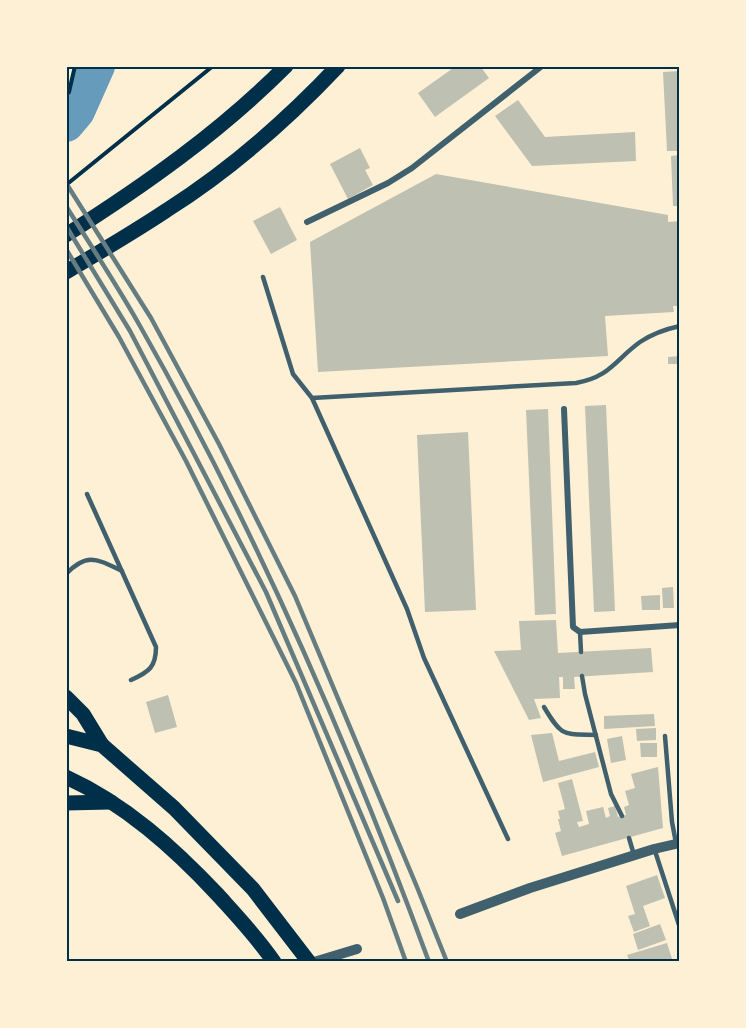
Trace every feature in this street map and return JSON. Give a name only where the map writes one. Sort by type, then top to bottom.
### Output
[{"type":"main road","points":[[66,235],[175,162],[234,116],[286,66]]},
{"type":"main road","points":[[66,272],[169,210],[243,155],[305,100],[338,66]]},
{"type":"main road","points":[[66,697],[83,714],[102,745],[174,808],[253,889],[309,962]]},
{"type":"main road","points":[[66,736],[102,745]]},
{"type":"main road","points":[[66,777],[111,802],[144,825],[182,857],[234,912],[274,962]]},
{"type":"main road","points":[[66,803],[111,802]]},
{"type":"street","points":[[307,222],[388,183],[412,168],[542,66]]},
{"type":"street","points":[[564,409],[573,627],[580,632],[680,625]]},
{"type":"street","points":[[460,914],[530,888],[678,843]]},
{"type":"street","points":[[314,962],[357,949]]},
{"type":"lane","points":[[263,277],[293,374],[312,398],[407,609],[424,658],[508,839]]},
{"type":"lane","points":[[312,398],[576,383],[593,380],[606,372],[640,342],[663,330],[680,326]]},
{"type":"lane","points":[[87,494],[156,647],[154,665],[146,674],[131,680]]},
{"type":"lane","points":[[66,574],[76,563],[84,559],[102,562],[122,571]]},
{"type":"lane","points":[[580,632],[580,652]]},
{"type":"lane","points":[[582,676],[611,794],[622,816]]},
{"type":"lane","points":[[544,707],[557,728],[565,734],[596,735]]},
{"type":"lane","points":[[665,736],[672,822],[678,843]]},
{"type":"lane","points":[[628,838],[634,855]]},
{"type":"lane","points":[[654,849],[680,928]]},
{"type":"path","points":[[66,95],[69,93],[75,66]]},
{"type":"path","points":[[66,185],[213,66]]},
{"type":"building","points":[[456,66],[480,66],[489,78],[435,117],[418,93]]},
{"type":"building","points":[[680,71],[680,151],[667,151],[663,72]]},
{"type":"building","points":[[518,100],[545,137],[635,132],[636,161],[532,166],[495,116]]},
{"type":"building","points":[[360,148],[370,168],[365,170],[373,185],[348,199],[330,164]]},
{"type":"building","points":[[680,155],[680,206],[673,206],[671,156]]},
{"type":"building","points":[[436,174],[668,215],[668,222],[680,221],[680,306],[673,306],[674,312],[605,316],[608,356],[318,372],[310,242]]},
{"type":"building","points":[[280,207],[297,240],[271,254],[253,221]]},
{"type":"building","points":[[680,356],[680,371],[678,372],[677,364],[668,364],[668,357]]},
{"type":"building","points":[[606,405],[615,611],[594,612],[585,406]]},
{"type":"building","points":[[548,409],[556,614],[535,615],[526,410]]},
{"type":"building","points":[[468,432],[476,610],[425,612],[417,435]]},
{"type":"building","points":[[673,587],[674,608],[663,608],[662,588]]},
{"type":"building","points":[[660,595],[660,610],[642,610],[641,596]]},
{"type":"building","points":[[556,620],[558,653],[651,648],[653,672],[574,677],[575,689],[563,689],[563,677],[559,677],[560,698],[534,699],[541,718],[529,720],[494,651],[521,650],[519,621]]},
{"type":"building","points":[[168,695],[177,727],[155,733],[146,702]]},
{"type":"building","points":[[654,714],[655,726],[604,729],[604,716]]},
{"type":"building","points":[[656,728],[656,740],[637,741],[636,729]]},
{"type":"building","points":[[552,733],[559,761],[595,752],[599,767],[543,782],[531,735]]},
{"type":"building","points":[[622,736],[626,760],[611,763],[607,739]]},
{"type":"building","points":[[640,743],[657,743],[657,757],[641,757]]},
{"type":"building","points":[[677,763],[680,763],[680,788],[678,788]]},
{"type":"building","points":[[658,767],[663,828],[562,856],[555,833],[561,831],[558,811],[565,809],[558,783],[572,779],[583,821],[577,822],[579,827],[589,824],[586,811],[603,807],[606,818],[610,816],[608,808],[615,806],[618,817],[626,815],[624,807],[629,805],[625,791],[635,788],[631,774]]},
{"type":"building","points":[[657,875],[665,898],[643,906],[650,926],[634,932],[628,916],[635,914],[626,886]]},
{"type":"building","points":[[660,924],[666,940],[638,950],[633,934]]},
{"type":"building","points":[[667,943],[673,962],[630,962],[627,955]]},
{"type":"waterway","points":[[66,124],[77,111],[97,66]]},
{"type":"railway","points":[[66,183],[151,318],[219,444],[295,596],[447,962]]},
{"type":"railway","points":[[66,206],[140,326],[182,402],[261,559],[333,718],[429,962]]},
{"type":"railway","points":[[66,226],[130,331],[266,592],[398,901]]},
{"type":"railway","points":[[66,249],[119,337],[186,461],[296,683],[383,898],[406,962]]}]
